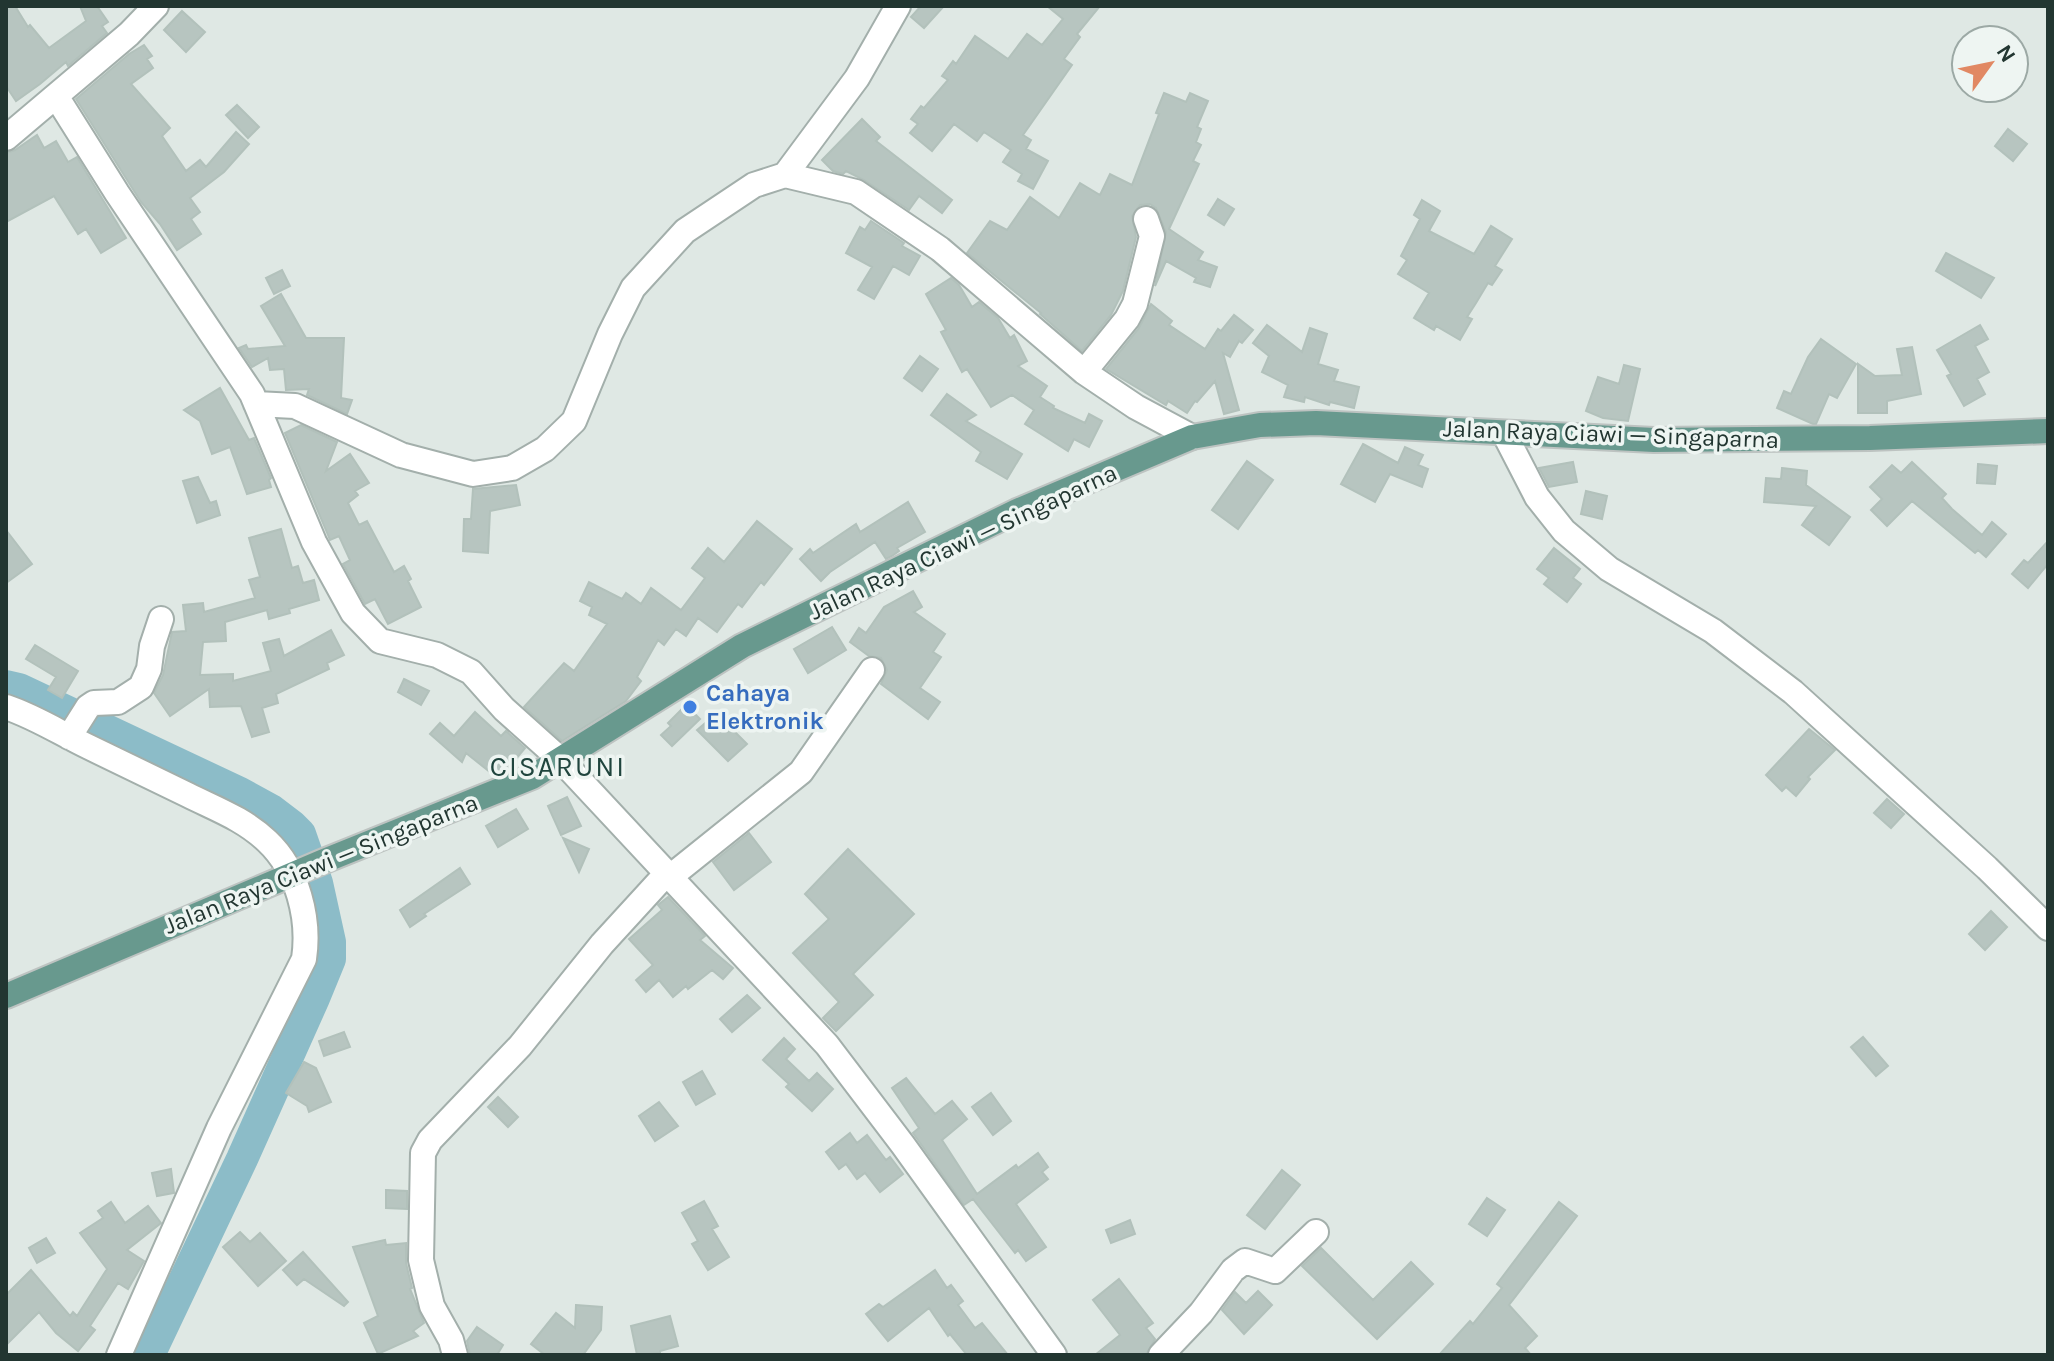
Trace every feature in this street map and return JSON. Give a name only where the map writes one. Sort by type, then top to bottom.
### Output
[{"type":"main road","name":"Jalan Raya Ciawi — Singaparna","points":[[6,996],[532,777],[742,646],[1017,511],[1192,437],[1260,425],[1316,423],[1654,440],[1870,438],[2048,431]]},
{"type":"street","points":[[6,138],[129,34],[156,6]]},
{"type":"street","points":[[785,175],[857,78],[898,6]]},
{"type":"street","points":[[56,96],[252,394],[314,542],[353,613],[380,641],[437,655],[471,672],[504,709],[561,760],[827,1045],[1054,1355]]},
{"type":"street","points":[[256,404],[295,406],[401,455],[473,474],[512,468],[545,449],[574,421],[633,288],[685,231],[754,185],[785,175],[856,192],[940,249],[1084,372],[1136,407],[1192,437]]},
{"type":"street","points":[[1084,372],[1127,319],[1135,304],[1152,236],[1146,219]]},
{"type":"street","points":[[1504,433],[1537,497],[1564,531],[1609,569],[1713,631],[1793,692],[1987,868],[2048,928]]},
{"type":"street","points":[[79,723],[94,703],[124,700],[141,687],[149,669],[152,646],[161,619]]},
{"type":"street","points":[[455,1355],[451,1340],[432,1306],[421,1260],[420,1181],[423,1153],[430,1140],[520,1046],[602,944],[668,875],[801,772],[872,670]]},
{"type":"street","points":[[6,707],[31,715],[79,723],[234,816],[306,869],[302,905],[307,938],[304,959],[219,1128],[119,1355]]},
{"type":"street","points":[[1161,1355],[1201,1313],[1233,1270],[1245,1261],[1275,1271],[1316,1232]]},
{"type":"building","points":[[6,6],[15,6],[28,27],[30,25],[49,48],[86,21],[80,6],[97,6],[108,22],[102,26],[107,33],[68,66],[66,62],[16,101],[6,86]]},
{"type":"building","points":[[921,6],[944,6],[924,28],[911,17]]},
{"type":"building","points":[[1047,6],[1100,6],[1077,34],[1080,37],[1064,59],[1072,65],[1023,135],[1031,140],[1026,149],[1048,161],[1033,189],[1018,181],[1022,174],[1003,162],[1011,150],[984,132],[977,141],[954,124],[932,151],[910,133],[918,124],[911,119],[948,80],[942,76],[953,61],[956,64],[975,36],[1008,59],[1027,34],[1042,45],[1063,19]]},
{"type":"building","points":[[182,11],[205,32],[186,52],[164,30]]},
{"type":"building","points":[[144,45],[152,56],[147,59],[153,68],[131,84],[170,128],[162,136],[186,171],[200,160],[206,167],[236,132],[249,144],[224,172],[190,198],[200,212],[191,219],[201,234],[177,250],[141,202],[76,99]]},
{"type":"building","points":[[1164,93],[1186,102],[1190,93],[1208,101],[1197,127],[1201,129],[1196,142],[1201,145],[1193,161],[1199,164],[1169,229],[1203,252],[1198,260],[1217,267],[1210,287],[1194,282],[1196,278],[1166,261],[1155,286],[1166,232],[1156,208],[1150,204],[1140,205],[1132,216],[1136,237],[1123,291],[1111,315],[1082,351],[967,253],[990,221],[1007,230],[1030,197],[1059,218],[1080,183],[1100,195],[1110,174],[1132,185]]},
{"type":"building","points":[[237,105],[259,127],[248,138],[226,115]]},
{"type":"building","points":[[862,119],[880,137],[876,141],[952,200],[942,213],[919,196],[909,210],[864,180],[846,171],[843,174],[833,171],[822,160]]},
{"type":"building","points":[[2008,129],[2027,144],[2013,161],[1995,146]]},
{"type":"building","points":[[37,135],[44,148],[56,141],[68,162],[77,157],[126,238],[101,253],[86,229],[78,234],[54,196],[6,222],[6,153]]},
{"type":"building","points":[[1218,199],[1234,209],[1224,225],[1208,215]]},
{"type":"building","points":[[1422,200],[1440,211],[1429,231],[1474,254],[1491,226],[1512,239],[1495,266],[1502,270],[1492,285],[1488,283],[1467,317],[1472,319],[1460,340],[1414,318],[1429,293],[1398,274],[1407,260],[1401,256],[1420,219],[1414,215]]},
{"type":"building","points":[[871,221],[920,256],[909,275],[893,266],[874,299],[858,290],[872,267],[846,253],[860,227],[865,230]]},
{"type":"building","points":[[1946,253],[1994,278],[1981,298],[1936,271]]},
{"type":"building","points":[[282,270],[290,286],[274,294],[266,278]]},
{"type":"building","points":[[951,278],[972,307],[979,302],[998,318],[1010,338],[1014,335],[1027,361],[1018,366],[1047,386],[1040,397],[1053,408],[1085,423],[1089,414],[1102,421],[1089,447],[1074,439],[1068,451],[1025,424],[1034,410],[1012,395],[991,407],[967,369],[962,372],[941,332],[946,330],[926,294]]},
{"type":"building","points":[[281,294],[306,338],[344,338],[341,398],[352,400],[347,414],[307,395],[309,389],[286,390],[284,369],[270,370],[268,358],[252,367],[239,348],[246,345],[248,349],[285,346],[261,306]]},
{"type":"building","points":[[1151,304],[1172,321],[1169,325],[1205,349],[1218,329],[1221,331],[1234,315],[1253,330],[1242,343],[1239,341],[1230,357],[1223,353],[1239,410],[1224,414],[1215,381],[1187,413],[1168,401],[1166,405],[1106,369],[1139,328]]},
{"type":"building","points":[[1267,325],[1302,352],[1310,328],[1327,334],[1318,364],[1338,370],[1334,381],[1359,387],[1354,408],[1330,402],[1329,405],[1305,397],[1304,402],[1284,397],[1288,385],[1262,372],[1269,356],[1253,343]]},
{"type":"building","points":[[1980,325],[1988,339],[1975,346],[1989,372],[1977,379],[1985,394],[1964,406],[1937,350]]},
{"type":"building","points":[[1821,339],[1856,364],[1837,398],[1829,394],[1816,424],[1813,424],[1777,408],[1784,391],[1791,394],[1808,357]]},
{"type":"building","points":[[1912,347],[1921,394],[1887,401],[1887,413],[1858,413],[1858,364],[1875,376],[1902,375],[1897,349]]},
{"type":"building","points":[[920,356],[938,369],[922,391],[904,378]]},
{"type":"building","points":[[1624,365],[1640,369],[1628,421],[1603,418],[1586,411],[1598,377],[1619,384]]},
{"type":"building","points":[[220,388],[249,440],[254,438],[271,478],[271,487],[247,494],[230,447],[212,454],[200,421],[184,410]]},
{"type":"building","points":[[947,394],[976,415],[966,421],[1022,454],[1007,479],[976,461],[981,452],[931,415]]},
{"type":"building","points":[[301,425],[337,442],[326,471],[350,454],[369,483],[355,491],[358,495],[348,503],[359,525],[367,521],[394,572],[404,566],[421,607],[388,624],[375,599],[365,604],[343,564],[350,560],[339,536],[330,540],[285,433]]},
{"type":"building","points":[[1363,444],[1398,463],[1405,447],[1423,455],[1418,465],[1428,469],[1422,487],[1390,474],[1375,502],[1341,484]]},
{"type":"building","points":[[1247,461],[1273,480],[1238,529],[1212,510]]},
{"type":"building","points":[[1573,462],[1577,482],[1549,487],[1539,468]]},
{"type":"building","points":[[1912,462],[1946,494],[1942,498],[1952,509],[1982,535],[1992,522],[2006,534],[1986,557],[1978,550],[1975,553],[1912,501],[1887,526],[1871,510],[1882,499],[1870,487],[1892,465],[1901,473]]},
{"type":"building","points":[[1978,464],[1997,466],[1995,484],[1977,483]]},
{"type":"building","points":[[1782,468],[1807,471],[1806,485],[1850,517],[1829,545],[1802,525],[1816,506],[1764,502],[1766,478],[1781,479]]},
{"type":"building","points":[[198,477],[210,503],[216,501],[220,515],[197,523],[183,481]]},
{"type":"building","points":[[516,485],[520,505],[490,511],[488,553],[463,551],[464,519],[471,519],[473,489]]},
{"type":"building","points":[[1586,491],[1607,496],[1602,519],[1581,514]]},
{"type":"building","points":[[908,502],[925,532],[897,548],[899,551],[892,556],[886,559],[875,542],[821,581],[800,559],[810,549],[813,553],[856,524],[860,532]]},
{"type":"building","points":[[757,521],[792,549],[764,585],[761,582],[742,607],[738,604],[717,632],[698,618],[686,636],[676,629],[664,645],[658,640],[637,677],[641,681],[626,701],[562,741],[524,707],[564,663],[574,671],[607,624],[589,615],[592,607],[580,601],[589,582],[622,599],[626,593],[641,604],[651,588],[681,610],[705,578],[692,568],[708,548],[724,562]]},
{"type":"building","points":[[281,529],[292,568],[298,566],[303,583],[314,580],[319,600],[269,619],[267,610],[225,622],[226,641],[203,642],[200,675],[233,674],[233,681],[271,671],[263,643],[279,639],[284,656],[331,630],[344,655],[327,663],[329,669],[276,694],[278,703],[262,708],[269,732],[252,737],[241,706],[210,707],[209,689],[170,716],[154,693],[163,675],[172,632],[186,631],[183,605],[203,603],[204,612],[255,598],[249,580],[260,577],[249,538]]},
{"type":"building","points":[[6,530],[32,564],[6,583]]},
{"type":"building","points":[[2048,541],[2048,564],[2028,588],[2012,574],[2024,560],[2028,563]]},
{"type":"building","points":[[1554,548],[1580,569],[1573,578],[1581,584],[1567,602],[1544,584],[1549,578],[1537,569]]},
{"type":"building","points":[[913,591],[922,607],[914,612],[945,634],[933,652],[941,657],[920,688],[940,702],[928,719],[881,684],[887,670],[881,658],[869,656],[850,642],[859,628],[866,633],[884,607]]},
{"type":"building","points":[[832,627],[846,650],[808,673],[794,649]]},
{"type":"building","points":[[35,645],[78,671],[62,698],[48,690],[56,677],[26,659]]},
{"type":"building","points":[[404,679],[429,691],[421,705],[398,692]]},
{"type":"building","points":[[686,705],[700,719],[672,746],[661,735]]},
{"type":"building","points":[[475,712],[501,736],[506,731],[525,748],[505,772],[495,776],[466,753],[462,762],[430,734],[440,723],[454,736]]},
{"type":"building","points":[[719,716],[747,744],[728,761],[697,730],[711,718],[714,721]]},
{"type":"building","points":[[1809,729],[1835,750],[1808,777],[1810,779],[1796,796],[1786,787],[1782,791],[1766,775]]},
{"type":"building","points":[[567,797],[581,826],[561,835],[548,806]]},
{"type":"building","points":[[1887,799],[1904,814],[1891,828],[1874,813]]},
{"type":"building","points":[[516,809],[528,829],[498,847],[486,826]]},
{"type":"building","points":[[749,833],[771,862],[734,890],[713,862]]},
{"type":"building","points":[[563,838],[589,849],[579,872]]},
{"type":"building","points":[[848,849],[914,914],[853,974],[873,995],[836,1031],[823,1018],[839,1002],[793,953],[829,919],[805,894]]},
{"type":"building","points":[[460,868],[470,884],[424,914],[426,916],[410,927],[400,910]]},
{"type":"building","points":[[668,897],[705,936],[700,940],[733,968],[723,979],[712,970],[673,997],[659,980],[646,992],[636,980],[653,965],[629,939],[662,910],[658,905]]},
{"type":"building","points":[[1991,911],[2007,927],[1985,950],[1969,934]]},
{"type":"building","points":[[747,995],[760,1008],[732,1032],[720,1019]]},
{"type":"building","points":[[344,1032],[350,1047],[324,1056],[319,1041]]},
{"type":"building","points":[[1863,1037],[1888,1066],[1876,1076],[1851,1047]]},
{"type":"building","points":[[784,1038],[795,1049],[786,1059],[809,1081],[817,1073],[833,1089],[812,1111],[763,1060]]},
{"type":"building","points":[[304,1062],[316,1068],[331,1102],[309,1112],[307,1106],[286,1093]]},
{"type":"building","points":[[702,1071],[715,1094],[696,1105],[683,1082]]},
{"type":"building","points":[[906,1078],[935,1114],[952,1101],[967,1119],[942,1140],[977,1194],[1038,1153],[1048,1167],[1042,1172],[1048,1179],[1016,1204],[1046,1247],[1026,1261],[1018,1250],[1015,1253],[973,1199],[964,1205],[913,1133],[919,1128],[892,1088]]},
{"type":"building","points":[[991,1093],[1011,1121],[993,1135],[972,1107]]},
{"type":"building","points":[[498,1097],[518,1117],[508,1127],[488,1107]]},
{"type":"building","points":[[659,1102],[678,1126],[655,1141],[639,1116]]},
{"type":"building","points":[[850,1133],[857,1143],[867,1135],[886,1160],[890,1157],[903,1174],[880,1192],[865,1173],[857,1179],[846,1164],[839,1169],[826,1152]]},
{"type":"building","points":[[171,1169],[174,1193],[157,1196],[152,1173]]},
{"type":"building","points":[[1282,1170],[1300,1185],[1265,1229],[1247,1215]]},
{"type":"building","points":[[386,1190],[407,1191],[407,1209],[386,1208]]},
{"type":"building","points":[[1487,1198],[1505,1210],[1487,1236],[1469,1224]]},
{"type":"building","points":[[704,1201],[718,1226],[712,1229],[729,1257],[708,1270],[692,1244],[698,1241],[682,1213]]},
{"type":"building","points":[[111,1202],[125,1223],[148,1206],[161,1223],[127,1250],[144,1261],[128,1289],[118,1283],[90,1326],[95,1330],[78,1351],[56,1333],[39,1312],[6,1345],[6,1295],[31,1270],[70,1316],[73,1312],[77,1316],[107,1269],[80,1233],[103,1218],[98,1211]]},
{"type":"building","points":[[1559,1202],[1577,1216],[1509,1305],[1537,1336],[1525,1348],[1531,1355],[1439,1355],[1470,1321],[1473,1324],[1502,1288],[1497,1284]]},
{"type":"building","points":[[1130,1220],[1135,1234],[1111,1243],[1106,1230]]},
{"type":"building","points":[[240,1232],[250,1242],[260,1233],[286,1261],[258,1286],[223,1247]]},
{"type":"building","points":[[46,1238],[55,1253],[37,1263],[29,1248]]},
{"type":"building","points":[[385,1240],[386,1245],[406,1243],[410,1289],[424,1323],[413,1331],[418,1336],[378,1354],[364,1323],[378,1316],[353,1247]]},
{"type":"building","points":[[1321,1248],[1373,1300],[1411,1262],[1433,1284],[1377,1339],[1302,1266]]},
{"type":"building","points":[[303,1252],[348,1302],[344,1306],[304,1279],[297,1285],[283,1270]]},
{"type":"building","points":[[935,1270],[947,1288],[951,1285],[963,1301],[958,1305],[975,1328],[982,1323],[1008,1355],[967,1355],[950,1334],[948,1336],[929,1308],[888,1341],[866,1314],[879,1304],[883,1307]]},
{"type":"building","points":[[1119,1279],[1153,1323],[1146,1328],[1155,1339],[1146,1355],[1095,1355],[1120,1335],[1093,1300]]},
{"type":"building","points":[[1258,1291],[1272,1305],[1244,1334],[1222,1310],[1235,1292],[1246,1303]]},
{"type":"building","points":[[576,1305],[602,1307],[601,1330],[583,1355],[545,1355],[531,1344],[556,1313],[575,1328]]},
{"type":"building","points":[[670,1316],[678,1346],[660,1353],[637,1355],[631,1326]]},
{"type":"building","points":[[477,1327],[503,1345],[497,1355],[470,1355],[467,1341]]},
{"type":"waterway","points":[[6,686],[19,689],[240,793],[292,826],[300,834],[317,883],[330,942],[330,959],[314,998],[149,1355]]},
{"type":"place","name":"Cahaya Elektronik","points":[[690,707]]},
{"type":"district","name":"CISARUNI","points":[[558,766]]}]
